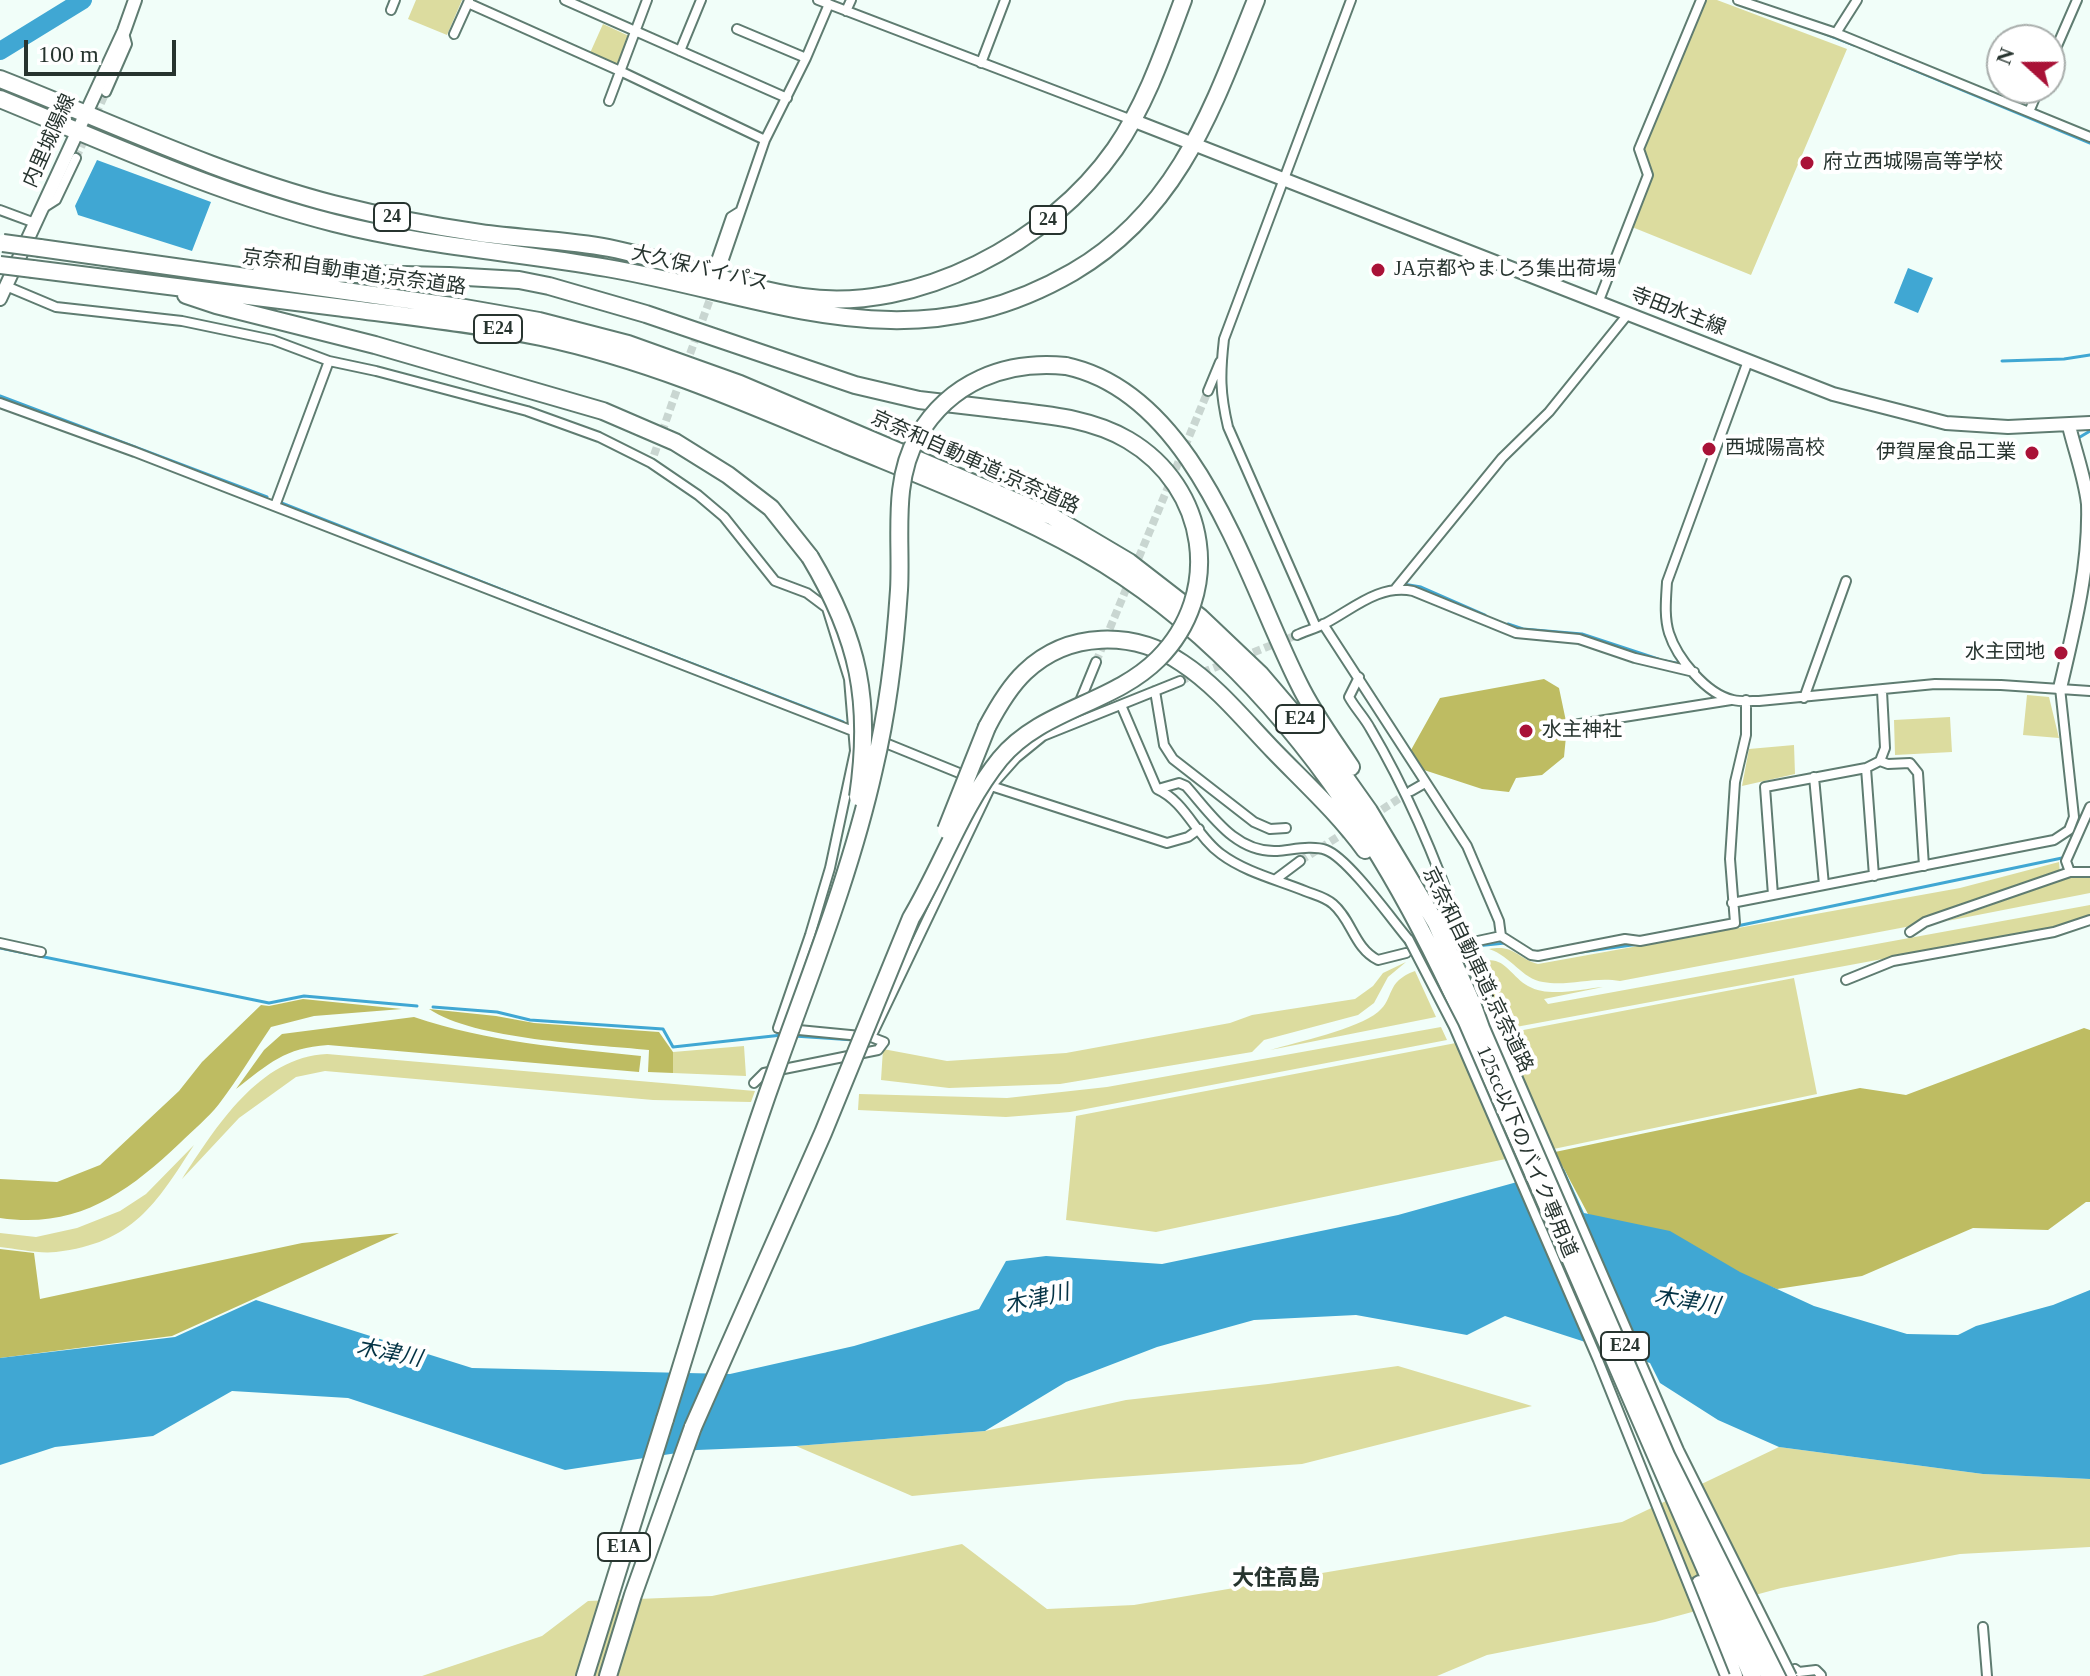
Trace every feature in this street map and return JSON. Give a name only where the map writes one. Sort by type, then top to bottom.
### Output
[{"type":"highway","name":"大久保バイパス","points":[[0,79],[268,185],[335,204],[481,233],[609,248],[716,272],[804,297],[842,298],[882,294],[927,284],[964,271],[1031,232],[1060,211],[1115,149],[1145,98],[1183,0]]},
{"type":"highway","name":"大久保バイパス","points":[[0,99],[210,185],[344,225],[463,248],[669,280],[804,313],[876,322],[908,321],[975,311],[1027,294],[1074,272],[1119,239],[1165,190],[1195,144],[1256,0]]},
{"type":"highway","name":"京奈和自動車道;京奈道路","points":[[1,243],[191,272],[459,307],[587,332],[701,369],[1025,513],[1120,575],[1192,630],[1230,665],[1281,720],[1349,809],[1417,936],[1472,1018],[1683,1479],[1769,1676]]},
{"type":"highway","name":"京奈和自動車道;京奈道路","points":[[0,265],[458,322],[582,347],[696,383],[942,476]]},
{"type":"highway","points":[[191,272],[396,273],[519,280],[646,314],[855,385],[919,400],[1064,417],[1129,440],[1152,458],[1177,488],[1194,523],[1201,558],[1198,582],[1188,615],[1174,641],[1135,678],[1029,731],[1000,759],[961,820],[930,887],[911,918]]},
{"type":"highway","points":[[156,284],[216,305],[375,345],[603,411],[675,442],[728,475],[771,508],[810,557],[833,596],[846,627],[862,694],[864,725],[863,764],[856,814],[844,865],[800,1006]]},
{"type":"highway","points":[[800,1006],[865,811],[887,709],[899,586],[901,485],[908,459],[917,437],[932,415],[982,376],[1012,367],[1045,364],[1085,370],[1119,387],[1152,413],[1176,441],[1225,524],[1299,685],[1377,807],[1405,867]]},
{"type":"highway","name":"京奈和自動車道;京奈道路","points":[[1025,513],[1053,517],[1129,562],[1231,645],[1293,710],[1330,756],[1405,867],[1436,923],[1472,1018],[1634,1405],[1752,1676]]},
{"type":"highway","points":[[911,918],[998,706],[1023,673],[1046,655],[1066,645],[1088,640],[1116,640],[1157,649],[1183,663],[1208,684],[1359,841],[1417,936]]},
{"type":"highway","name":"E1A","points":[[608,1676],[633,1595],[693,1427],[823,1133],[911,918]]},
{"type":"highway","name":"E1A","points":[[585,1676],[776,1069],[800,1006]]},
{"type":"highway","points":[[1634,1405],[1734,1676]]},
{"type":"highway","points":[[1683,1479],[1790,1674]]},
{"type":"main road","name":"内里城陽線","points":[[0,299],[124,31],[135,0]]},
{"type":"main road","name":"寺田水主線","points":[[1132,120],[1833,394],[1946,423],[2008,427],[2090,423]]},
{"type":"main road","points":[[2060,688],[2085,608],[2088,557],[2089,505],[2084,463],[2069,426]]},
{"type":"street","points":[[391,10],[395,0]]},
{"type":"street","points":[[565,0],[787,98]]},
{"type":"street","points":[[609,101],[647,0]]},
{"type":"street","points":[[680,51],[701,0]]},
{"type":"street","points":[[818,0],[1058,89],[1132,120]]},
{"type":"street","points":[[846,11],[851,0]]},
{"type":"street","points":[[981,63],[1005,0]]},
{"type":"street","points":[[1351,0],[1224,339],[1221,394],[1228,427],[1320,626],[1359,677],[1467,846],[1499,921],[1501,936]]},
{"type":"street","points":[[1598,303],[1648,175],[1639,149],[1701,0]]},
{"type":"street","points":[[1738,0],[1836,33],[2090,137]]},
{"type":"street","points":[[1836,33],[1857,0]]},
{"type":"street","points":[[2066,25],[2077,0]]},
{"type":"street","points":[[454,34],[469,2],[765,140]]},
{"type":"street","points":[[716,272],[765,140],[829,4]]},
{"type":"street","points":[[737,29],[806,58]]},
{"type":"street","points":[[106,92],[127,44],[124,31]]},
{"type":"street","points":[[2029,112],[2032,104]]},
{"type":"street","points":[[41,210],[56,200],[76,158]]},
{"type":"street","points":[[0,210],[35,223]]},
{"type":"street","points":[[716,272],[731,217],[739,212]]},
{"type":"street","points":[[6,286],[56,307],[182,321],[273,340],[329,361],[527,411],[599,437],[652,459],[724,517],[775,581],[807,593],[827,608],[849,679],[855,751],[842,822],[810,935],[778,1028],[871,1037],[884,1042],[878,1050],[764,1073],[754,1083]]},
{"type":"street","points":[[1396,588],[1502,458],[1549,412],[1628,314]]},
{"type":"street","points":[[1208,391],[1222,357]]},
{"type":"street","points":[[275,506],[329,361]]},
{"type":"street","points":[[1732,700],[1711,688],[1678,651],[1669,632],[1667,582],[1748,361]]},
{"type":"street","points":[[0,403],[275,506],[991,786],[1167,843],[1188,837],[1199,829]]},
{"type":"street","points":[[1804,698],[1846,581]]},
{"type":"street","points":[[1297,635],[1396,588],[1413,591],[1516,633],[1579,639],[1635,658],[1694,672]]},
{"type":"street","points":[[1070,725],[1096,662]]},
{"type":"street","name":"125cc以下のバイク専用道","points":[[1359,677],[1349,697],[1370,728],[1413,811],[1448,891],[1494,1023],[1679,1450],[1790,1674]]},
{"type":"street","points":[[871,1037],[991,786],[1016,758],[1043,736],[1180,681]]},
{"type":"street","points":[[1567,726],[1732,700],[1804,698],[1935,684],[2090,691]]},
{"type":"street","points":[[1732,903],[2054,840],[2069,830],[2074,817],[2060,688]]},
{"type":"street","points":[[1155,691],[1164,745],[1173,759],[1254,822],[1270,829],[1286,828]]},
{"type":"street","points":[[1773,895],[1765,787],[1866,768],[1880,761],[1885,748],[1882,691]]},
{"type":"street","points":[[1473,942],[1501,936],[1531,955],[1538,956],[1735,923],[1730,859],[1735,782],[1746,735],[1746,700]]},
{"type":"street","points":[[1121,705],[1157,789],[1169,794],[1219,853],[1329,900],[1343,913],[1357,942],[1370,957],[1378,960],[1406,953]]},
{"type":"street","points":[[1880,761],[1888,764],[1910,763],[1918,773],[1924,866]]},
{"type":"street","points":[[1866,768],[1874,876]]},
{"type":"street","points":[[1814,777],[1824,885]]},
{"type":"street","name":"125cc以下のバイク専用道","points":[[1157,789],[1179,783],[1186,786],[1222,827],[1241,844],[1256,850],[1326,850],[1344,862],[1417,936],[1586,1331],[1725,1676]]},
{"type":"street","points":[[1411,791],[1425,783]]},
{"type":"street","points":[[2070,872],[2066,861],[2090,807]]},
{"type":"street","points":[[1276,879],[1300,861]]},
{"type":"street","points":[[1910,932],[1925,922],[2070,872],[2090,872]]},
{"type":"street","points":[[1846,980],[1893,961],[2054,932],[2090,920]]},
{"type":"street","points":[[0,943],[41,952]]},
{"type":"street","points":[[1983,1627],[1987,1676]]},
{"type":"street","points":[[1790,1674],[1816,1670],[1820,1676]]},
{"type":"green space","points":[[416,0],[462,0],[447,35],[408,19]]},
{"type":"green space","points":[[1704,0],[1717,0],[1847,49],[1751,275],[1632,227],[1652,176],[1642,150]]},
{"type":"green space","points":[[603,24],[629,36],[617,64],[590,53]]},
{"type":"green space","points":[[2027,695],[2049,697],[2059,738],[2023,735]]},
{"type":"green space","points":[[1950,717],[1952,752],[1895,755],[1894,720]]},
{"type":"green space","points":[[1794,745],[1795,774],[1742,786],[1749,749]]},
{"type":"green space","points":[[2059,862],[2060,873],[1911,926],[1620,981],[1543,982],[1529,977],[1489,949],[1504,948],[1538,964],[1960,888]]},
{"type":"green space","points":[[2072,876],[2090,876],[2090,893],[1947,921]]},
{"type":"green space","points":[[2090,905],[2090,915],[2055,927],[1505,1029],[1481,962],[1501,963],[1528,986],[1545,992],[1603,987],[1544,999],[1548,1004]]},
{"type":"green space","points":[[1406,962],[1388,977],[1374,1003],[1358,1015],[1264,1040],[1252,1052],[1060,1084],[949,1088],[881,1080],[883,1049],[947,1061],[1066,1053],[1230,1023],[1252,1015],[1355,999],[1373,986],[1383,973]]},
{"type":"green space","points":[[1415,971],[1436,1017],[1270,1050],[1327,1034],[1368,1018],[1383,1007],[1399,980]]},
{"type":"green space","points":[[1794,978],[1817,1094],[1156,1232],[1066,1220],[1076,1116]]},
{"type":"green space","points":[[1441,1027],[1447,1040],[1070,1112],[1006,1117],[858,1110],[859,1094],[1007,1098],[1107,1087]]},
{"type":"green space","points":[[744,1046],[746,1076],[673,1073],[673,1052]]},
{"type":"green space","points":[[327,1054],[755,1091],[751,1102],[653,1100],[325,1071],[296,1077],[239,1118],[182,1179],[225,1117],[260,1081],[280,1067],[303,1058]]},
{"type":"green space","points":[[194,1145],[167,1185],[140,1217],[105,1240],[56,1252],[0,1247],[0,1233],[36,1237],[77,1228],[120,1211],[146,1194]]},
{"type":"green space","points":[[1398,1366],[1532,1406],[1302,1464],[912,1496],[796,1446],[985,1431],[1126,1400]]},
{"type":"green space","points":[[1779,1447],[1983,1474],[2090,1479],[2090,1547],[1960,1554],[1781,1588],[1655,1622],[1487,1655],[1437,1676],[422,1676],[542,1636],[588,1601],[712,1596],[962,1544],[1047,1609],[1134,1605],[1622,1522]]},
{"type":"shaded area","points":[[1544,679],[1559,688],[1567,726],[1564,757],[1542,775],[1516,778],[1509,792],[1482,789],[1424,770],[1411,750],[1440,698]]},
{"type":"shaded area","points":[[303,999],[402,1009],[314,1016],[271,1027],[215,1109],[140,1178],[99,1204],[77,1213],[28,1220],[0,1218],[0,1179],[57,1182],[100,1165],[179,1091],[202,1062],[261,1005]]},
{"type":"shaded area","points":[[429,1009],[534,1023],[659,1032],[673,1052],[673,1073],[648,1072],[649,1050],[504,1034],[475,1028]]},
{"type":"shaded area","points":[[414,1017],[498,1038],[641,1056],[639,1072],[328,1045],[289,1053],[268,1064],[236,1089],[264,1050],[282,1034]]},
{"type":"shaded area","points":[[2084,1028],[2090,1030],[2090,1202],[2048,1230],[1973,1228],[1862,1276],[1777,1289],[1588,1214],[1555,1152],[1860,1088],[1906,1095]]},
{"type":"shaded area","points":[[399,1233],[172,1336],[0,1358],[0,1249],[34,1253],[40,1299],[302,1243]]},
{"type":"water","points":[[97,160],[211,202],[192,251],[78,215],[75,206]]},
{"type":"water","points":[[1908,268],[1933,278],[1918,313],[1894,303]]},
{"type":"water","name":"木津川","points":[[1564,1169],[1584,1213],[1670,1231],[1740,1272],[1814,1306],[1907,1334],[1958,1335],[1976,1326],[2053,1305],[2090,1290],[2090,1479],[1983,1474],[1779,1447],[1718,1420],[1660,1383],[1650,1363],[1505,1316],[1467,1335],[1356,1315],[1254,1320],[1157,1347],[1066,1382],[985,1431],[796,1446],[697,1450],[565,1470],[348,1398],[232,1391],[153,1436],[55,1447],[0,1465],[0,1358],[175,1337],[256,1300],[472,1368],[730,1374],[854,1346],[979,1309],[1006,1261],[1046,1256],[1162,1264],[1398,1215]]},
{"type":"waterway","points":[[0,51],[83,0]]},
{"type":"waterway","points":[[1813,29],[1854,45]]},
{"type":"waterway","points":[[1876,54],[2090,143]]},
{"type":"waterway","points":[[2002,361],[2090,355]]},
{"type":"waterway","points":[[0,396],[267,497]]},
{"type":"waterway","points":[[2080,437],[2090,431]]},
{"type":"waterway","points":[[279,502],[581,621]]},
{"type":"waterway","points":[[1403,584],[1421,587],[1485,615]]},
{"type":"waterway","points":[[589,624],[843,722]]},
{"type":"waterway","points":[[1508,624],[1523,629],[1582,634],[1658,659]]},
{"type":"waterway","points":[[1665,661],[1681,664]]},
{"type":"waterway","points":[[1737,926],[2062,858]]},
{"type":"waterway","points":[[1476,946],[1505,943]]},
{"type":"waterway","points":[[1567,954],[1639,944]]},
{"type":"waterway","points":[[0,948],[269,1003],[304,996],[417,1006]]},
{"type":"waterway","points":[[433,1007],[497,1012],[530,1020],[663,1029],[673,1047],[782,1035]]},
{"type":"waterway","points":[[794,1036],[854,1040]]},
{"type":"tunnel","points":[[76,158],[106,92]]},
{"type":"tunnel","points":[[686,365],[713,291]]},
{"type":"tunnel","points":[[654,455],[681,378]]},
{"type":"tunnel","points":[[1134,569],[1208,391]]},
{"type":"tunnel","points":[[1096,662],[1129,582]]},
{"type":"tunnel","points":[[1242,657],[1297,635]]},
{"type":"tunnel","points":[[1180,681],[1229,662]]},
{"type":"tunnel","points":[[1372,816],[1411,791]]},
{"type":"tunnel","points":[[1300,861],[1350,829]]},
{"type":"place","name":"府立西城陽高等学校","points":[[1807,163]]},
{"type":"place","name":"JA京都やましろ集出荷場","points":[[1378,270]]},
{"type":"place","name":"西城陽高校","points":[[1709,449]]},
{"type":"place","name":"伊賀屋食品工業","points":[[2032,453]]},
{"type":"place","name":"水主団地","points":[[2061,653]]},
{"type":"place","name":"水主神社","points":[[1526,731]]},
{"type":"district","name":"大住高島","points":[[1276,1579]]}]
